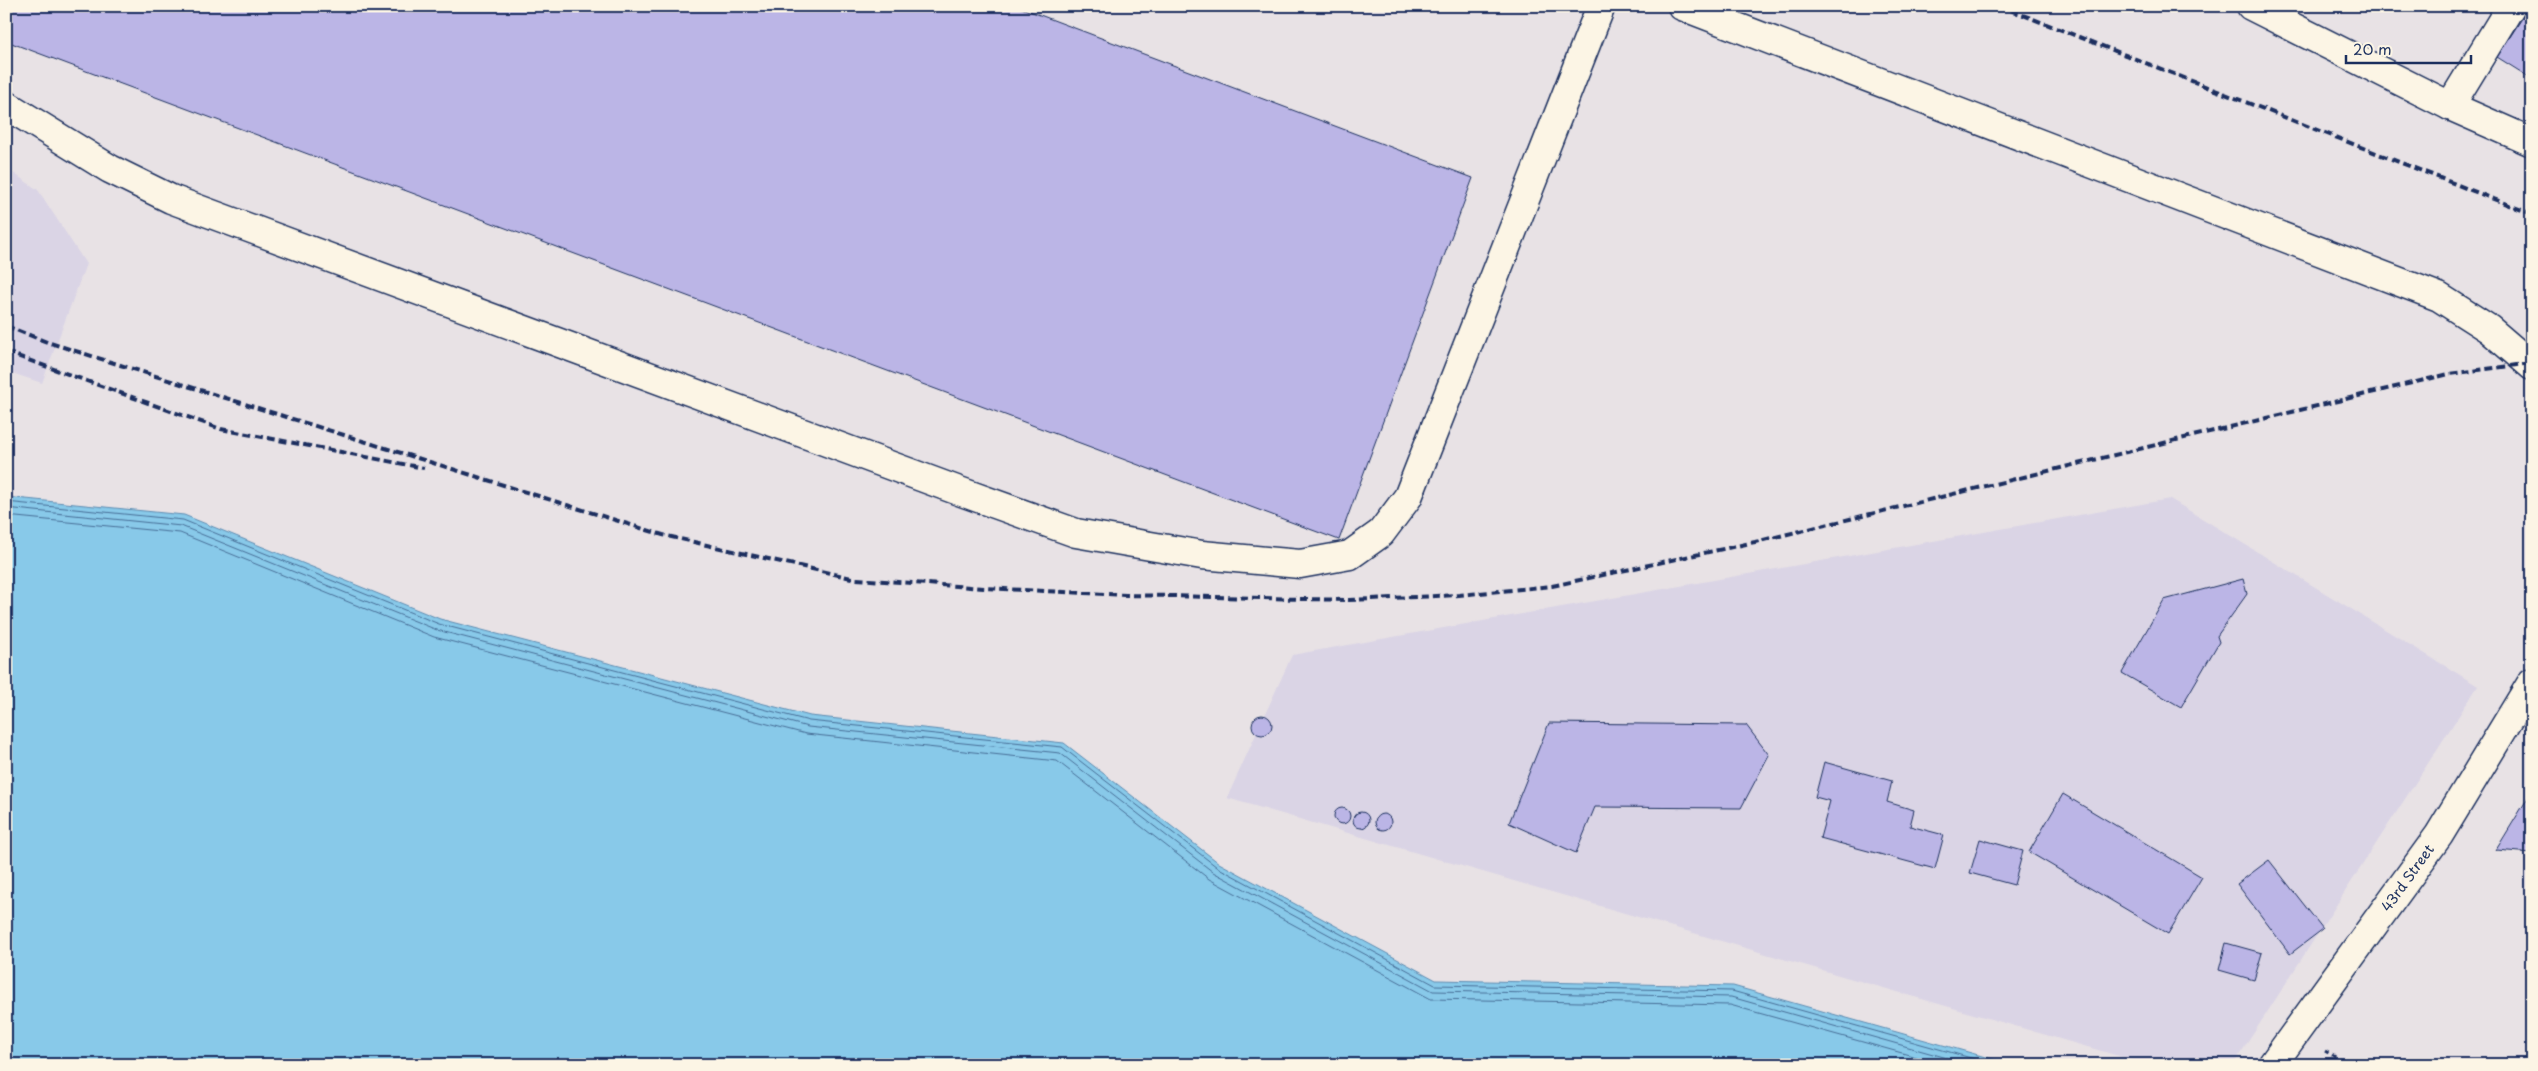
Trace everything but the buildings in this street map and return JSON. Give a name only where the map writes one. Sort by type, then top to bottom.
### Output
[{"type":"street","points":[[6,105],[110,169],[171,199],[1076,533],[1202,555],[1300,564],[1350,555],[1381,533],[1408,497],[1601,6]]},
{"type":"street","points":[[1682,6],[2439,297],[2489,329],[2532,366]]},
{"type":"street","points":[[2251,6],[2450,106],[2532,142]]},
{"type":"street","points":[[2450,106],[2511,6]]},
{"type":"street","name":"43rd Street","points":[[2272,1065],[2439,835],[2532,682]]},
{"type":"shaded area","points":[[6,168],[38,190],[86,264],[42,383],[6,371]]},
{"type":"shaded area","points":[[2170,499],[2478,686],[2233,1065],[2150,1065],[1227,798],[1292,655]]},
{"type":"water","points":[[6,497],[184,515],[440,619],[810,716],[1064,743],[1219,863],[1436,980],[1733,986],[2014,1065],[6,1065]]},
{"type":"railway","points":[[2000,6],[2532,214]]},
{"type":"railway","points":[[6,326],[47,342],[663,535],[856,579],[1126,595],[1349,600],[1459,595],[1552,586],[1755,542],[2449,374],[2532,363]]},
{"type":"railway","points":[[6,352],[221,429],[424,468]]}]
